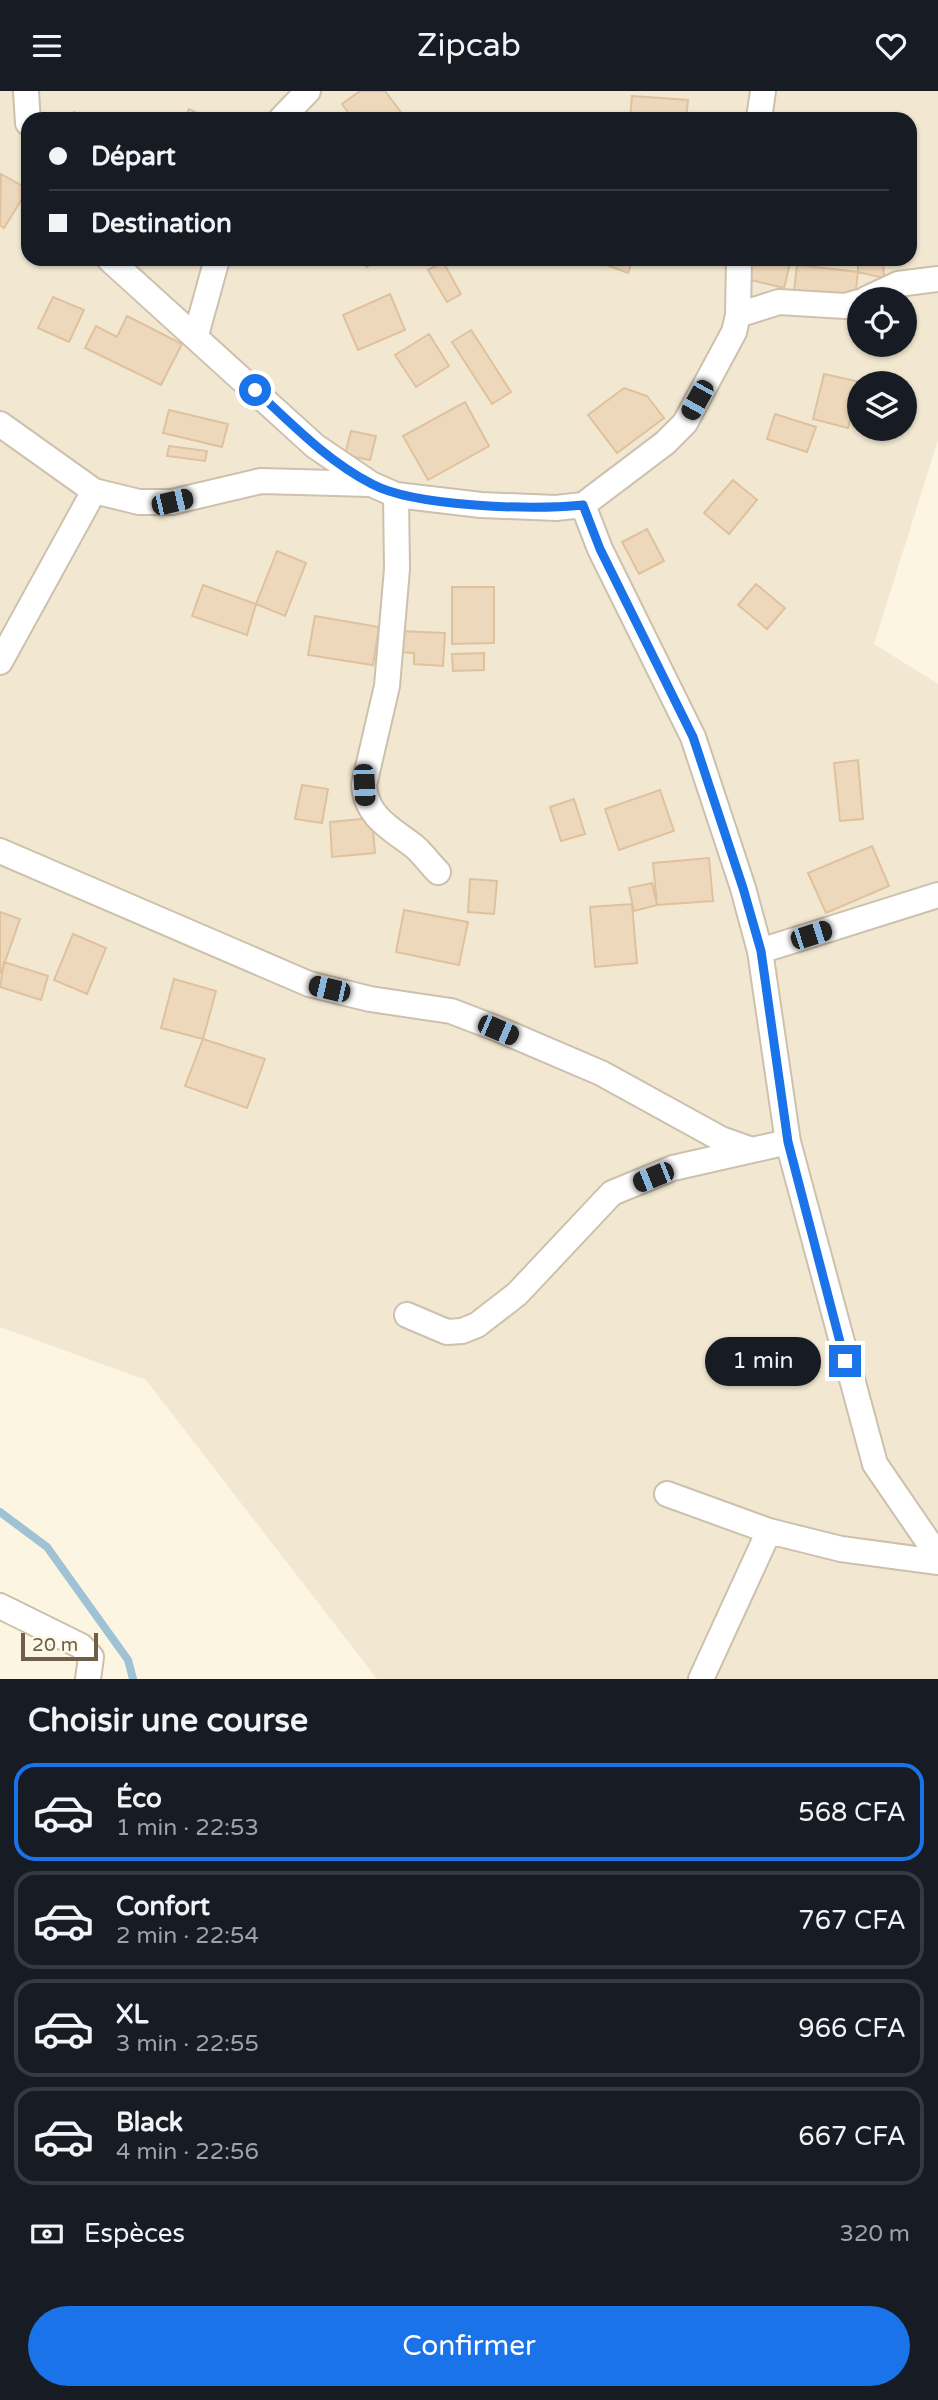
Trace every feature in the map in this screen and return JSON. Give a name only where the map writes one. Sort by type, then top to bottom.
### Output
[{"type":"street","points":[[26,91],[27,112]]},
{"type":"street","points":[[288,112],[308,91]]},
{"type":"street","points":[[760,112],[763,91]]},
{"type":"street","points":[[117,266],[315,446],[371,484],[396,495],[481,505],[556,507],[583,505],[665,443],[685,423],[734,333],[738,315],[738,266]]},
{"type":"street","points":[[196,335],[215,266]]},
{"type":"street","points":[[892,287],[938,279]]},
{"type":"street","points":[[738,315],[779,302],[847,305]]},
{"type":"street","points":[[0,424],[94,491],[139,502],[172,502],[261,481],[371,484]]},
{"type":"street","points":[[0,662],[94,491]]},
{"type":"street","points":[[396,495],[397,569],[387,686],[364,785],[365,800],[377,819],[418,850],[438,872]]},
{"type":"street","points":[[583,505],[600,549],[693,737],[761,951],[788,1142],[875,1464],[938,1556]]},
{"type":"street","points":[[0,851],[309,984],[370,999],[451,1011],[601,1073],[721,1139],[752,1150]]},
{"type":"street","points":[[761,951],[938,895]]},
{"type":"street","points":[[407,1315],[447,1332],[462,1331],[477,1325],[517,1294],[612,1193],[673,1168],[788,1142]]},
{"type":"street","points":[[667,1495],[768,1531],[841,1549],[938,1562]]},
{"type":"street","points":[[701,1679],[768,1531]]},
{"type":"street","points":[[0,1606],[81,1646],[91,1657],[88,1679]]},
{"type":"shaded area","points":[[0,91],[938,91],[938,440],[874,644],[938,684],[938,1679],[377,1679],[146,1380],[0,1327]]},
{"type":"building","points":[[360,91],[385,91],[401,112],[348,112],[342,104]]},
{"type":"building","points":[[632,96],[688,100],[687,112],[631,112]]},
{"type":"building","points":[[1,174],[21,185],[21,200],[4,228],[0,225]]},
{"type":"building","points":[[436,266],[445,266],[461,294],[447,302],[428,270]]},
{"type":"building","points":[[609,266],[630,266],[628,273]]},
{"type":"building","points":[[750,266],[789,266],[784,288],[747,279]]},
{"type":"building","points":[[797,266],[858,272],[856,287],[847,287],[847,297],[794,291]]},
{"type":"building","points":[[858,266],[883,266],[884,278],[858,272]]},
{"type":"building","points":[[390,294],[405,330],[358,350],[343,315]]},
{"type":"building","points":[[53,297],[84,310],[69,342],[38,328]]},
{"type":"building","points":[[127,316],[182,344],[161,385],[85,348],[96,326],[117,337]]},
{"type":"building","points":[[471,330],[511,392],[492,404],[452,342]]},
{"type":"building","points":[[429,334],[449,366],[416,387],[395,355]]},
{"type":"building","points":[[824,374],[847,379],[847,428],[813,419]]},
{"type":"building","points":[[624,388],[647,396],[664,418],[617,453],[588,415]]},
{"type":"building","points":[[465,402],[489,446],[428,480],[403,436]]},
{"type":"building","points":[[169,410],[228,424],[222,447],[163,433]]},
{"type":"building","points":[[775,414],[816,427],[807,452],[767,439]]},
{"type":"building","points":[[351,431],[376,436],[370,460],[345,455]]},
{"type":"building","points":[[169,446],[207,451],[205,461],[167,456]]},
{"type":"building","points":[[733,480],[757,500],[729,534],[704,513]]},
{"type":"building","points":[[647,529],[664,561],[639,574],[622,542]]},
{"type":"building","points":[[277,551],[306,563],[285,616],[256,604]]},
{"type":"building","points":[[756,584],[785,608],[767,629],[738,605]]},
{"type":"building","points":[[203,585],[256,604],[247,635],[192,616]]},
{"type":"building","points":[[452,587],[494,587],[494,643],[452,644]]},
{"type":"building","points":[[315,616],[379,627],[373,665],[308,655]]},
{"type":"building","points":[[397,631],[445,633],[443,666],[414,664],[414,653],[395,652]]},
{"type":"building","points":[[484,653],[484,670],[453,671],[452,654]]},
{"type":"building","points":[[858,760],[863,819],[840,821],[834,763]]},
{"type":"building","points":[[302,785],[328,789],[322,823],[295,819]]},
{"type":"building","points":[[660,790],[674,831],[619,850],[605,809]]},
{"type":"building","points":[[574,799],[585,834],[561,841],[550,807]]},
{"type":"building","points":[[372,818],[375,853],[332,857],[330,822]]},
{"type":"building","points":[[872,846],[889,886],[826,913],[808,873]]},
{"type":"building","points":[[709,858],[713,901],[657,905],[653,863]]},
{"type":"building","points":[[470,879],[497,881],[494,914],[468,912]]},
{"type":"building","points":[[652,883],[657,905],[634,911],[629,888]]},
{"type":"building","points":[[632,904],[637,963],[595,967],[590,907]]},
{"type":"building","points":[[404,910],[468,922],[459,965],[396,952]]},
{"type":"building","points":[[0,912],[20,919],[1,973],[0,973]]},
{"type":"building","points":[[73,934],[106,948],[87,994],[54,980]]},
{"type":"building","points":[[4,962],[48,976],[41,1000],[0,987]]},
{"type":"building","points":[[174,979],[216,991],[203,1039],[161,1028]]},
{"type":"building","points":[[203,1039],[265,1059],[247,1108],[185,1086]]},
{"type":"waterway","points":[[0,1512],[47,1547],[128,1660],[133,1679]]},
{"type":"route","points":[[255,390],[315,446],[371,484],[396,495],[481,505],[583,505],[600,549],[693,737],[743,888],[761,951],[788,1142],[845,1361]]}]
